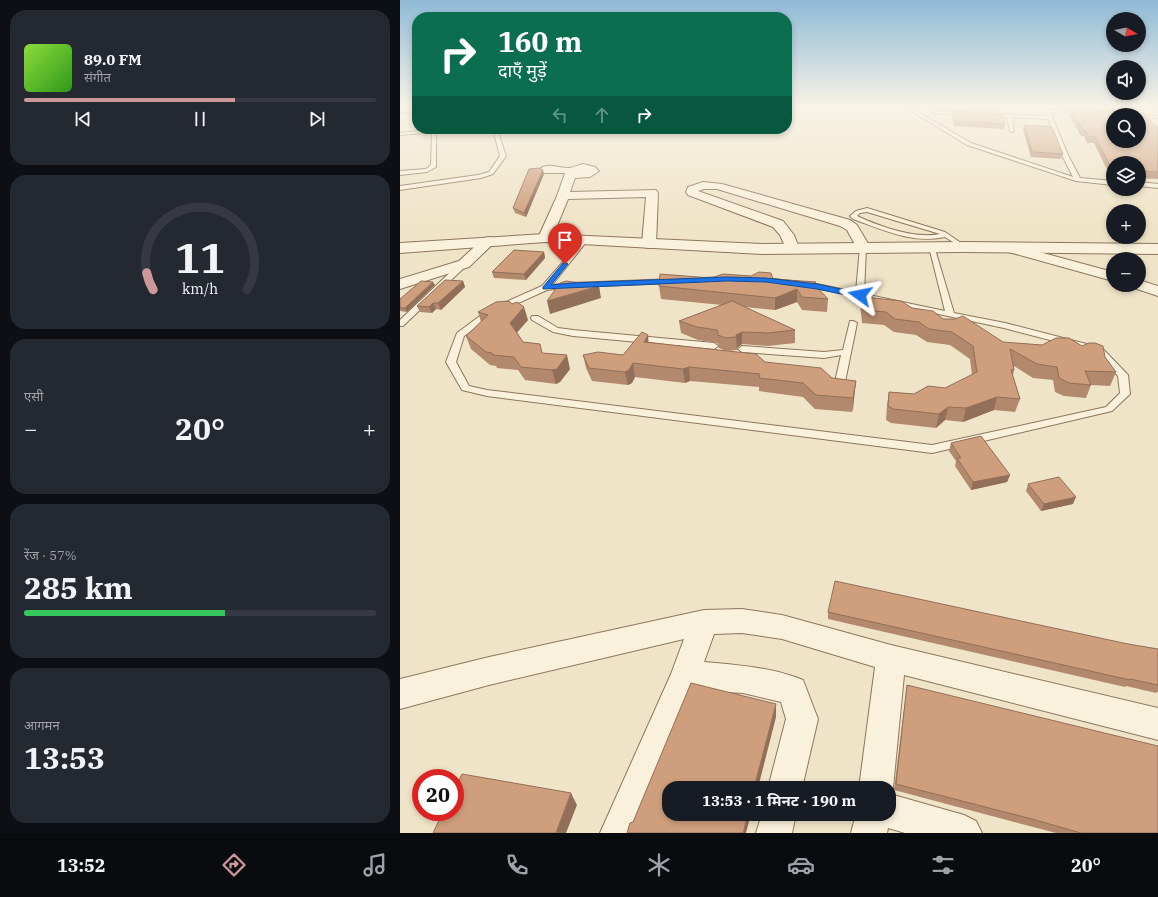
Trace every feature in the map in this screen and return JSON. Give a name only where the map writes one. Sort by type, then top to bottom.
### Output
[{"type":"street","points":[[544,170],[564,170],[571,172],[563,196],[544,238]]},
{"type":"street","points":[[792,248],[789,237],[778,224],[695,194],[692,192],[692,189],[703,185],[718,186],[844,223],[852,228],[864,248]]},
{"type":"street","points":[[563,196],[652,193],[649,244]]},
{"type":"street","points":[[400,248],[544,238],[762,249],[932,247],[1158,248]]},
{"type":"street","points":[[400,284],[464,264],[489,241]]},
{"type":"street","points":[[1010,248],[1106,275]]},
{"type":"street","points":[[1146,287],[1158,291]]},
{"type":"street","points":[[400,694],[489,671],[704,622],[742,621],[782,627],[891,658],[1158,724]]},
{"type":"street","points":[[618,833],[684,675],[704,622]]},
{"type":"street","points":[[877,781],[891,658]]},
{"type":"street","points":[[684,675],[743,679],[792,690],[802,719],[787,781]]},
{"type":"street","points":[[896,813],[964,833]]},
{"type":"street","points":[[774,833],[777,821]]},
{"type":"street","points":[[869,833],[872,821]]},
{"type":"lane","points":[[400,173],[426,170],[434,166],[434,145]]},
{"type":"lane","points":[[400,188],[487,175],[491,173],[503,156],[501,145]]},
{"type":"lane","points":[[971,145],[1078,180],[1106,182]]},
{"type":"lane","points":[[1061,145],[1078,180]]},
{"type":"lane","points":[[1146,185],[1158,186]]},
{"type":"lane","points":[[946,236],[930,238],[907,236],[852,216],[858,212],[867,210],[931,229],[946,236],[964,247]]},
{"type":"lane","points":[[524,311],[546,288],[584,241]]},
{"type":"lane","points":[[932,247],[950,314]]},
{"type":"lane","points":[[860,295],[864,248]]},
{"type":"lane","points":[[400,324],[464,264]]},
{"type":"lane","points":[[546,288],[571,285],[727,279],[766,280],[817,286],[1005,326],[1099,350],[1123,375],[1125,394],[1109,409],[932,449],[487,393],[465,388],[451,362],[460,335],[491,312],[524,311],[556,330],[573,333],[714,346]]},
{"type":"lane","points":[[840,382],[853,323]]},
{"type":"lane","points":[[742,349],[824,355],[846,352]]},
{"type":"building","points":[[1030,145],[1059,145],[1063,154],[1032,152]]},
{"type":"building","points":[[1099,145],[1106,145],[1106,148],[1146,148],[1146,145],[1158,145],[1158,172],[1146,171],[1146,156],[1106,156],[1106,158]]},
{"type":"building","points":[[539,168],[543,170],[524,213],[513,208],[529,169]]},
{"type":"building","points":[[514,250],[544,252],[524,274],[492,272]]},
{"type":"building","points":[[759,272],[771,273],[773,279],[816,282],[813,283],[828,299],[802,297],[797,289],[775,298],[659,286],[660,274],[711,278],[723,274],[751,276]]},
{"type":"building","points":[[445,280],[463,281],[438,303],[433,303],[429,307],[417,306]]},
{"type":"building","points":[[421,281],[433,282],[405,308],[400,308],[400,299]]},
{"type":"building","points":[[566,281],[599,286],[547,301],[560,283]]},
{"type":"building","points":[[861,290],[874,298],[901,301],[912,308],[933,311],[943,319],[955,319],[963,316],[1003,342],[1042,345],[1056,338],[1069,338],[1082,346],[1089,343],[1095,343],[1103,346],[1105,357],[1116,372],[1085,371],[1091,385],[1069,383],[1059,378],[1057,367],[1037,364],[1010,349],[1014,370],[1011,370],[1020,399],[997,397],[966,408],[948,407],[939,414],[893,409],[888,406],[889,392],[914,394],[928,386],[945,388],[977,372],[973,346],[952,332],[929,329],[919,322],[895,319],[886,312],[863,310]]},
{"type":"building","points":[[509,301],[512,304],[517,302],[524,307],[510,323],[523,342],[540,344],[542,353],[567,355],[557,369],[552,370],[521,367],[514,357],[493,355],[492,353],[486,352],[466,336],[488,315],[478,312],[496,302]]},
{"type":"building","points":[[732,301],[795,330],[768,333],[742,332],[736,335],[736,337],[726,338],[718,335],[717,330],[697,327],[679,321]]},
{"type":"building","points":[[642,332],[648,335],[644,342],[756,354],[765,362],[821,368],[832,378],[856,381],[853,398],[816,395],[803,383],[759,378],[760,374],[689,367],[683,369],[633,363],[629,370],[625,372],[589,368],[583,355],[598,352],[623,355]]},
{"type":"building","points":[[981,436],[1010,475],[973,482],[957,458],[961,458],[951,443]]},
{"type":"building","points":[[1059,477],[1076,497],[1044,504],[1028,484]]},
{"type":"building","points":[[835,581],[1128,644],[1158,649],[1158,685],[828,612]]},
{"type":"building","points":[[691,683],[776,704],[756,781],[662,781],[662,821],[746,821],[743,833],[627,833],[630,823],[633,822]]},
{"type":"building","points":[[907,685],[1158,746],[1158,833],[1081,833],[896,784]]},
{"type":"building","points":[[464,774],[571,793],[556,833],[433,833],[439,821],[464,821]]},
{"type":"route","points":[[565,264],[546,288],[571,285],[727,279],[766,280],[817,286],[860,295]]}]
